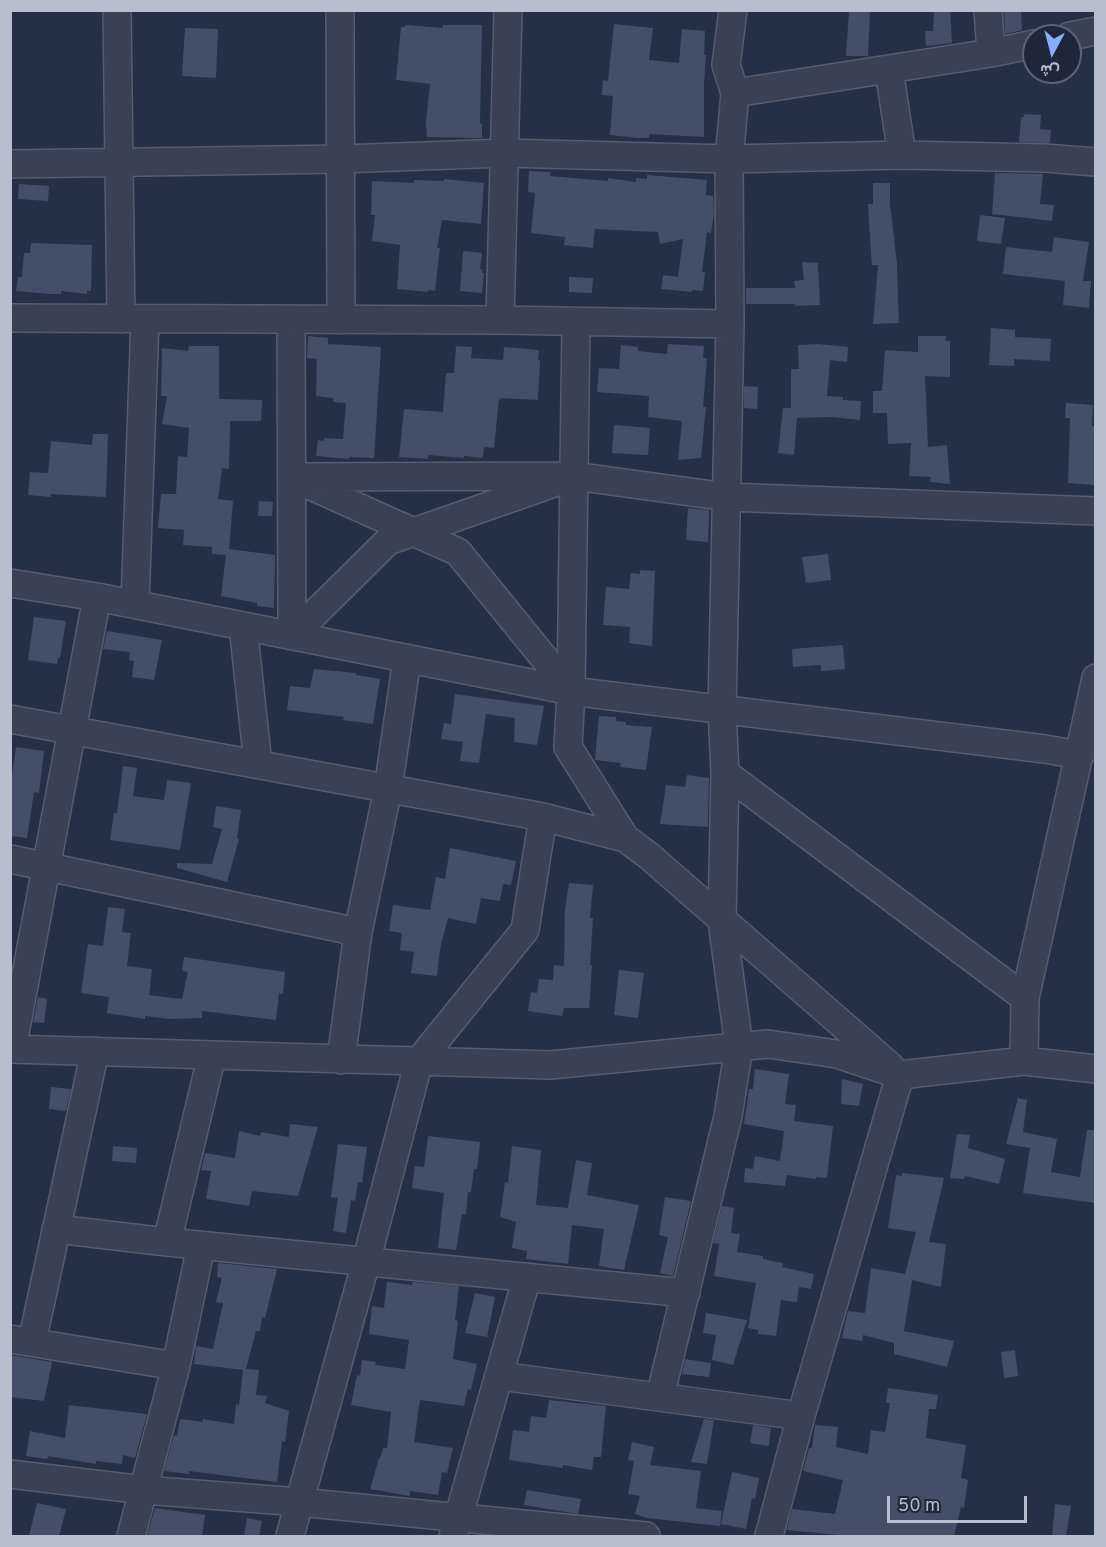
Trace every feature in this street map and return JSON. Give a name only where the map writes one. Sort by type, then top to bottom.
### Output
[{"type":"street","points":[[117,10],[119,162],[133,319],[135,604]]},
{"type":"street","points":[[340,10],[341,320]]},
{"type":"street","points":[[500,320],[508,10]]},
{"type":"street","points":[[660,1397],[728,1116],[739,1046],[722,921],[725,772],[722,710],[730,324],[729,159],[735,93],[726,65],[732,21],[711,10]]},
{"type":"street","points":[[988,10],[991,53]]},
{"type":"street","points":[[735,93],[889,70],[1022,47]]},
{"type":"street","points":[[889,70],[902,155]]},
{"type":"street","points":[[10,164],[341,159],[505,153],[729,159],[902,155],[1044,158],[1095,162]]},
{"type":"street","points":[[10,318],[500,320],[730,324]]},
{"type":"street","points":[[291,320],[292,636]]},
{"type":"street","points":[[576,323],[571,691],[568,747],[625,838],[649,856],[900,1075]]},
{"type":"street","points":[[292,477],[574,476],[727,497],[1095,511]]},
{"type":"street","points":[[292,636],[388,541],[574,476]]},
{"type":"street","points":[[292,477],[458,552],[571,691]]},
{"type":"street","points":[[10,583],[135,604],[571,691],[1034,747],[1087,745]]},
{"type":"street","points":[[97,597],[11,1049],[550,1065],[768,1044],[837,1054],[900,1075],[1024,1061],[1095,1069]]},
{"type":"street","points":[[243,626],[258,764]]},
{"type":"street","points":[[341,1060],[358,932],[388,789],[407,659]]},
{"type":"street","points":[[1024,1061],[1025,998],[1087,745],[1095,678]]},
{"type":"street","points":[[10,719],[543,817],[625,838]]},
{"type":"street","points":[[725,772],[1025,998]]},
{"type":"street","points":[[290,1536],[366,1262],[418,1061],[525,930],[543,817]]},
{"type":"street","points":[[10,859],[358,932]]},
{"type":"street","points":[[95,1052],[57,1229],[21,1340],[176,1366]]},
{"type":"street","points":[[167,1242],[212,1055]]},
{"type":"street","points":[[769,1536],[801,1416],[900,1075]]},
{"type":"street","points":[[57,1229],[201,1246],[686,1293]]},
{"type":"street","points":[[131,1536],[176,1366],[201,1246]]},
{"type":"street","points":[[456,1527],[527,1277]]},
{"type":"street","points":[[500,1376],[801,1416]]},
{"type":"street","points":[[10,1474],[144,1490],[299,1502],[456,1527],[646,1536]]},
{"type":"building","points":[[849,10],[870,10],[868,56],[846,56]]},
{"type":"building","points":[[934,10],[950,10],[952,43],[926,46],[925,31],[933,31]]},
{"type":"building","points":[[1004,10],[1021,10],[1022,30],[1005,34]]},
{"type":"building","points":[[614,24],[653,28],[649,60],[679,63],[682,29],[705,31],[704,137],[649,134],[649,138],[637,138],[610,135],[613,96],[602,95],[603,80],[608,81]]},
{"type":"building","points":[[405,25],[443,28],[443,25],[482,25],[480,123],[482,124],[482,138],[427,137],[426,121],[430,84],[396,80],[401,27]]},
{"type":"building","points":[[185,28],[218,29],[216,78],[182,76]]},
{"type":"building","points":[[1024,114],[1041,115],[1040,129],[1051,130],[1050,143],[1019,142],[1021,117],[1024,117]]},
{"type":"building","points":[[529,171],[550,172],[550,176],[608,181],[608,178],[636,182],[636,178],[647,179],[647,175],[707,180],[706,195],[713,196],[714,213],[711,233],[707,232],[702,272],[705,272],[703,291],[661,289],[663,275],[678,277],[683,239],[660,244],[658,232],[595,229],[593,248],[564,245],[565,237],[531,233],[535,193],[528,192]]},
{"type":"building","points":[[995,173],[1043,174],[1040,204],[1054,205],[1052,221],[992,214]]},
{"type":"building","points":[[444,179],[484,183],[481,224],[442,220],[437,248],[440,248],[435,291],[397,289],[400,245],[372,241],[375,215],[371,215],[372,181],[414,183],[414,180],[444,181]]},
{"type":"building","points":[[873,183],[890,183],[899,323],[873,324],[878,265],[872,265],[868,204],[873,204]]},
{"type":"building","points":[[19,184],[49,186],[48,201],[18,199]]},
{"type":"building","points":[[980,215],[1005,218],[1001,244],[977,241]]},
{"type":"building","points":[[1054,237],[1089,242],[1083,281],[1091,281],[1089,308],[1063,305],[1065,281],[1003,274],[1006,247],[1052,252]]},
{"type":"building","points":[[31,243],[92,245],[91,291],[87,291],[87,294],[61,291],[61,294],[50,294],[16,291],[18,277],[22,277],[24,253],[30,253]]},
{"type":"building","points":[[463,251],[482,253],[480,269],[484,273],[482,293],[460,291]]},
{"type":"building","points":[[802,262],[818,263],[820,305],[746,304],[746,288],[795,288],[794,281],[804,280]]},
{"type":"building","points":[[569,277],[593,278],[592,293],[569,292]]},
{"type":"building","points":[[991,328],[1015,330],[1015,337],[1051,339],[1050,361],[1014,359],[1014,366],[989,365]]},
{"type":"building","points":[[308,336],[328,338],[328,344],[381,347],[374,458],[349,457],[349,459],[316,456],[318,440],[343,439],[346,403],[333,402],[333,398],[316,396],[317,359],[307,358]]},
{"type":"building","points":[[918,336],[946,336],[945,341],[950,341],[950,377],[925,376],[928,447],[947,445],[950,484],[930,482],[931,477],[909,476],[911,443],[888,444],[887,413],[873,413],[873,391],[882,391],[885,350],[918,352]]},
{"type":"building","points":[[668,344],[704,346],[703,358],[707,358],[703,407],[706,407],[701,458],[678,460],[682,421],[648,417],[649,396],[597,392],[599,368],[619,369],[621,345],[638,347],[638,351],[667,354]]},
{"type":"building","points":[[798,345],[848,347],[847,362],[830,360],[827,396],[861,401],[860,420],[832,417],[797,418],[794,455],[778,453],[783,408],[791,408],[791,369],[799,369]]},
{"type":"building","points":[[189,346],[219,346],[219,399],[262,400],[261,421],[230,421],[229,469],[222,468],[218,499],[233,501],[229,549],[275,555],[274,608],[257,606],[257,603],[221,596],[226,555],[212,554],[212,547],[183,545],[184,530],[158,528],[161,494],[176,494],[178,456],[187,457],[189,428],[162,424],[167,396],[161,396],[162,348],[188,351]]},
{"type":"building","points":[[456,346],[472,347],[471,358],[503,360],[504,347],[539,350],[538,400],[499,399],[494,448],[484,447],[483,458],[428,455],[428,459],[399,457],[404,409],[443,412],[446,373],[454,373]]},
{"type":"building","points":[[744,386],[758,387],[757,409],[744,408]]},
{"type":"building","points":[[1066,403],[1093,405],[1095,485],[1068,483],[1070,418],[1065,418]]},
{"type":"building","points":[[614,425],[650,428],[648,455],[612,453]]},
{"type":"building","points":[[93,434],[108,434],[106,497],[28,495],[30,472],[48,473],[51,441],[92,445]]},
{"type":"building","points":[[259,501],[273,502],[272,516],[258,516]]},
{"type":"building","points":[[688,508],[709,510],[708,542],[686,540]]},
{"type":"building","points":[[828,554],[831,580],[806,583],[802,557]]},
{"type":"building","points":[[640,570],[655,571],[652,646],[629,643],[630,627],[603,625],[606,587],[629,589],[631,573],[640,574]]},
{"type":"building","points":[[34,617],[66,621],[57,664],[28,660]]},
{"type":"building","points":[[107,631],[162,640],[154,680],[132,677],[134,661],[129,660],[130,652],[103,649]]},
{"type":"building","points":[[843,645],[845,669],[821,671],[821,665],[793,667],[792,649]]},
{"type":"building","points":[[314,669],[356,673],[356,675],[380,679],[373,724],[343,720],[344,717],[287,710],[290,686],[310,688]]},
{"type":"building","points":[[455,694],[544,706],[537,745],[514,742],[515,718],[486,714],[479,763],[460,761],[463,742],[441,739],[444,723],[451,724]]},
{"type":"building","points":[[599,716],[616,717],[616,721],[626,722],[626,725],[652,727],[646,770],[620,767],[621,763],[595,760]]},
{"type":"building","points":[[16,747],[44,751],[39,793],[34,792],[27,838],[10,836],[10,789]]},
{"type":"building","points":[[123,766],[137,768],[133,796],[164,800],[167,780],[191,783],[180,850],[110,840],[114,813],[117,813]]},
{"type":"building","points":[[687,775],[709,778],[708,827],[660,824],[666,785],[685,787]]},
{"type":"building","points":[[216,806],[241,810],[237,838],[239,839],[227,882],[177,868],[177,863],[212,864],[222,829],[213,827]]},
{"type":"building","points":[[450,848],[516,861],[511,885],[503,884],[500,901],[481,898],[476,924],[448,918],[440,949],[437,976],[411,973],[414,952],[400,950],[402,933],[389,931],[393,905],[430,910],[436,877],[445,879]]},
{"type":"building","points":[[569,883],[593,885],[590,918],[593,918],[589,1008],[564,1008],[562,1016],[528,1011],[531,992],[537,993],[539,979],[553,980],[554,965],[564,966],[565,909]]},
{"type":"building","points":[[108,907],[125,909],[122,932],[131,933],[127,966],[152,969],[149,995],[182,999],[188,972],[182,971],[184,957],[285,972],[283,994],[279,993],[276,1020],[202,1011],[202,1018],[170,1019],[145,1016],[145,1019],[107,1013],[109,997],[81,993],[88,944],[103,946]]},
{"type":"building","points":[[619,970],[644,973],[638,1018],[614,1015]]},
{"type":"building","points":[[38,997],[47,999],[44,1023],[33,1022]]},
{"type":"building","points":[[755,1069],[789,1074],[785,1104],[796,1105],[794,1121],[833,1126],[827,1178],[816,1177],[816,1179],[787,1175],[785,1186],[744,1182],[745,1168],[753,1169],[755,1156],[780,1161],[784,1131],[744,1124],[749,1089],[753,1089]]},
{"type":"building","points":[[842,1079],[863,1084],[859,1106],[841,1104]]},
{"type":"building","points":[[51,1087],[71,1089],[66,1111],[49,1109]]},
{"type":"building","points":[[1018,1098],[1027,1100],[1023,1132],[1057,1139],[1051,1172],[1080,1177],[1087,1130],[1095,1130],[1095,1203],[1023,1193],[1030,1148],[1006,1144]]},
{"type":"building","points":[[290,1124],[318,1127],[298,1196],[252,1191],[249,1206],[206,1199],[211,1171],[201,1170],[205,1153],[235,1158],[239,1131],[260,1136],[261,1132],[289,1137]]},
{"type":"building","points":[[957,1134],[970,1135],[968,1148],[1005,1159],[999,1184],[965,1176],[964,1179],[950,1178]]},
{"type":"building","points":[[428,1136],[480,1142],[477,1169],[474,1169],[471,1192],[468,1192],[466,1214],[462,1214],[456,1250],[438,1248],[444,1193],[412,1188],[415,1166],[424,1167]]},
{"type":"building","points":[[338,1144],[367,1147],[362,1183],[358,1182],[355,1201],[351,1200],[346,1233],[333,1231],[338,1198],[331,1197]]},
{"type":"building","points":[[113,1146],[137,1148],[136,1163],[112,1161]]},
{"type":"building","points":[[512,1146],[541,1150],[536,1205],[568,1208],[576,1160],[592,1163],[587,1195],[639,1205],[624,1270],[599,1266],[604,1229],[572,1225],[568,1264],[526,1259],[527,1251],[512,1248],[516,1222],[500,1217],[505,1182],[508,1183]]},
{"type":"building","points":[[902,1173],[944,1178],[929,1242],[946,1244],[941,1287],[912,1280],[904,1331],[954,1341],[947,1367],[894,1354],[894,1343],[863,1335],[862,1341],[842,1338],[848,1311],[865,1313],[871,1268],[905,1274],[916,1232],[888,1228],[896,1175],[902,1176]]},
{"type":"building","points":[[665,1197],[691,1201],[673,1276],[660,1273],[668,1237],[659,1235]]},
{"type":"building","points":[[722,1206],[734,1208],[731,1233],[740,1234],[737,1252],[763,1256],[763,1259],[783,1263],[782,1267],[814,1274],[811,1289],[799,1287],[797,1302],[781,1300],[776,1336],[758,1334],[758,1330],[748,1328],[756,1283],[714,1276],[719,1244],[713,1243]]},
{"type":"building","points":[[218,1263],[277,1269],[265,1318],[262,1317],[260,1331],[256,1331],[246,1369],[259,1370],[256,1395],[267,1396],[265,1403],[289,1411],[285,1442],[282,1441],[277,1482],[189,1471],[189,1474],[164,1471],[174,1435],[177,1436],[180,1419],[203,1422],[203,1419],[234,1424],[236,1404],[239,1405],[243,1370],[194,1364],[196,1346],[213,1349],[223,1303],[216,1302],[222,1278],[217,1277]]},
{"type":"building","points":[[387,1282],[459,1286],[455,1320],[458,1321],[453,1359],[477,1364],[471,1390],[468,1389],[464,1406],[420,1400],[414,1442],[453,1448],[447,1473],[442,1472],[438,1495],[410,1491],[410,1496],[370,1489],[383,1448],[387,1448],[391,1412],[351,1405],[357,1375],[360,1376],[362,1360],[376,1362],[375,1365],[405,1369],[409,1340],[369,1334],[372,1306],[384,1308]]},
{"type":"building","points":[[475,1293],[495,1297],[487,1337],[465,1333]]},
{"type":"building","points":[[706,1313],[747,1320],[733,1365],[712,1360],[716,1335],[703,1333]]},
{"type":"building","points":[[1015,1350],[1018,1376],[1004,1378],[1001,1352]]},
{"type":"building","points":[[10,1355],[52,1362],[44,1401],[10,1397]]},
{"type":"building","points":[[685,1359],[711,1363],[709,1377],[682,1374]]},
{"type":"building","points":[[888,1388],[938,1395],[936,1409],[929,1409],[926,1438],[966,1445],[961,1478],[968,1480],[964,1508],[961,1507],[954,1536],[848,1536],[787,1530],[792,1509],[835,1514],[843,1480],[803,1471],[809,1448],[812,1448],[815,1425],[838,1427],[836,1447],[868,1454],[871,1430],[885,1432],[890,1403],[886,1403]]},
{"type":"building","points":[[549,1400],[606,1406],[601,1457],[594,1457],[592,1470],[509,1460],[513,1430],[529,1432],[531,1416],[546,1418]]},
{"type":"building","points":[[69,1405],[147,1414],[135,1458],[123,1455],[122,1464],[96,1461],[96,1464],[48,1456],[47,1459],[26,1456],[30,1431],[65,1438]]},
{"type":"building","points":[[704,1419],[714,1420],[707,1464],[691,1462]]},
{"type":"building","points":[[753,1425],[771,1428],[769,1446],[750,1443]]},
{"type":"building","points":[[632,1442],[654,1447],[650,1465],[701,1471],[696,1508],[722,1511],[720,1526],[647,1518],[635,1514],[640,1496],[628,1494],[634,1461],[628,1460]]},
{"type":"building","points":[[732,1472],[759,1478],[755,1499],[752,1498],[746,1529],[721,1524]]},
{"type":"building","points":[[527,1490],[581,1499],[578,1514],[524,1505]]},
{"type":"building","points":[[37,1503],[66,1509],[59,1536],[29,1536]]},
{"type":"building","points":[[1055,1504],[1071,1506],[1066,1536],[1052,1536]]},
{"type":"building","points":[[155,1508],[205,1515],[202,1536],[147,1536]]},
{"type":"building","points":[[247,1518],[262,1521],[259,1536],[244,1536]]}]
